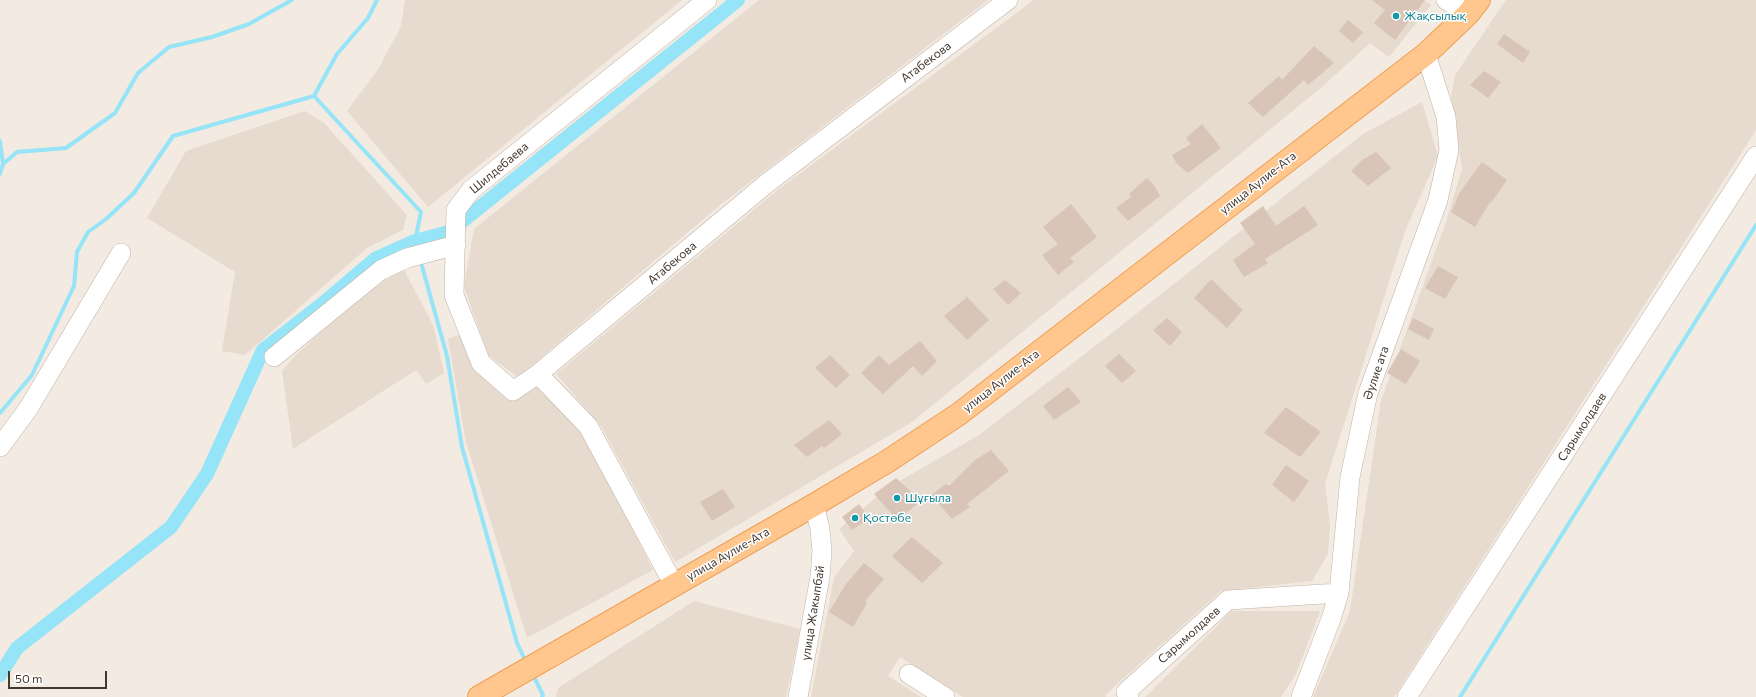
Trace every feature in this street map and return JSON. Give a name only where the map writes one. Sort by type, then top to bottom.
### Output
[{"type":"main road","name":"улица Аулие-Ата","points":[[479,697],[814,505],[888,461],[958,414],[1426,54],[1474,7]]},
{"type":"street","name":"Шилдебаева","points":[[538,374],[513,391],[481,363],[454,295],[456,210],[471,190],[707,0]]},
{"type":"street","name":"Атабекова","points":[[538,374],[766,184],[1008,0]]},
{"type":"street","points":[[1446,0],[1474,7]]},
{"type":"street","name":"Әулие ата","points":[[1301,697],[1331,619],[1339,593],[1350,477],[1368,393],[1438,200],[1449,150],[1446,117],[1426,54]]},
{"type":"street","name":"Сарымолдаев","points":[[1407,697],[1756,156]]},
{"type":"street","points":[[274,357],[381,270],[406,258],[456,245]]},
{"type":"street","points":[[0,447],[28,409],[121,253]]},
{"type":"street","points":[[538,374],[588,426],[674,586]]},
{"type":"street","name":"улица Жакыпбай","points":[[798,697],[820,577],[822,551],[820,529],[814,505]]},
{"type":"street","name":"Сарымолдаев","points":[[1129,697],[1126,692],[1228,600],[1339,593]]},
{"type":"street","points":[[909,674],[944,697]]},
{"type":"shaded area","points":[[405,0],[682,0],[428,207],[347,111],[379,68],[401,26]]},
{"type":"shaded area","points":[[759,0],[988,0],[715,209],[518,377],[489,356],[464,287],[474,229]]},
{"type":"shaded area","points":[[1034,0],[1423,0],[1431,5],[1389,57],[1370,43],[1322,87],[912,422],[675,562],[601,426],[556,374],[779,189]]},
{"type":"shaded area","points":[[1506,0],[1756,0],[1756,130],[1394,697],[1313,697],[1350,611],[1381,401],[1444,228],[1462,169],[1451,97],[1455,75]]},
{"type":"shaded area","points":[[1422,102],[1438,156],[1405,231],[1325,484],[1330,526],[1328,554],[1312,581],[1221,591],[1105,695],[1106,697],[963,697],[900,657],[888,676],[921,697],[811,697],[834,578],[854,551],[839,529],[886,489],[979,435],[1103,340],[1363,134]]},
{"type":"shaded area","points":[[305,111],[324,123],[407,215],[403,230],[367,248],[245,355],[222,351],[235,272],[147,218],[186,151]]},
{"type":"shaded area","points":[[403,268],[433,325],[444,373],[426,384],[416,370],[293,449],[282,371],[295,356],[354,302]]},
{"type":"shaded area","points":[[464,333],[480,372],[514,401],[539,382],[580,425],[653,570],[527,638],[466,442],[448,339]]},
{"type":"shaded area","points":[[694,601],[800,629],[786,697],[556,697],[558,688]]},
{"type":"shaded area","points":[[1232,611],[1320,611],[1296,674],[1281,697],[1145,697]]},
{"type":"building","name":"Жақсылық","points":[[1372,0],[1425,0],[1395,40],[1374,23],[1385,10]]},
{"type":"building","points":[[1348,20],[1363,32],[1353,43],[1339,31]]},
{"type":"building","points":[[1504,34],[1530,52],[1523,63],[1497,44]]},
{"type":"building","points":[[1314,46],[1334,63],[1308,85],[1304,80],[1263,117],[1248,103],[1279,76],[1282,80]]},
{"type":"building","points":[[1484,71],[1501,82],[1488,98],[1470,85]]},
{"type":"building","points":[[1202,124],[1221,148],[1188,173],[1177,164],[1172,155],[1191,144],[1186,138]]},
{"type":"building","points":[[1376,152],[1391,168],[1368,186],[1351,171],[1362,160]]},
{"type":"building","points":[[1482,162],[1507,180],[1491,203],[1490,202],[1475,227],[1451,212],[1460,192]]},
{"type":"building","points":[[1147,178],[1154,185],[1160,196],[1128,221],[1116,208],[1131,197],[1129,194]]},
{"type":"building","points":[[1071,204],[1097,237],[1070,258],[1074,262],[1058,275],[1042,255],[1058,244],[1043,227]]},
{"type":"building","points":[[1263,206],[1276,226],[1304,206],[1318,225],[1265,259],[1268,263],[1244,277],[1233,260],[1255,244],[1240,223]]},
{"type":"building","points":[[1438,266],[1458,277],[1445,299],[1425,288]]},
{"type":"building","points":[[1211,279],[1243,310],[1227,328],[1194,298]]},
{"type":"building","points":[[1005,280],[1021,293],[1008,305],[993,289]]},
{"type":"building","points":[[967,297],[989,320],[967,340],[944,316]]},
{"type":"building","points":[[1167,318],[1182,332],[1170,346],[1153,330]]},
{"type":"building","points":[[1413,318],[1434,329],[1429,340],[1408,329]]},
{"type":"building","points":[[920,341],[937,361],[922,376],[913,366],[883,394],[861,373],[879,355],[889,365]]},
{"type":"building","points":[[1401,349],[1420,361],[1406,384],[1387,373]]},
{"type":"building","points":[[1119,354],[1136,371],[1122,383],[1105,366]]},
{"type":"building","points":[[830,355],[850,375],[836,388],[815,368]]},
{"type":"building","points":[[1068,387],[1081,402],[1054,420],[1043,406]]},
{"type":"building","points":[[1286,407],[1321,432],[1300,457],[1264,433]]},
{"type":"building","points":[[829,420],[842,434],[824,448],[822,446],[807,457],[794,445]]},
{"type":"building","points":[[991,450],[1009,471],[967,504],[970,507],[952,519],[931,495],[946,484],[949,486],[975,460]]},
{"type":"building","points":[[1286,465],[1309,481],[1294,502],[1272,485]]},
{"type":"building","name":"Шұғыла","points":[[896,478],[921,501],[897,520],[874,494]]},
{"type":"building","points":[[723,489],[735,507],[712,521],[700,502]]},
{"type":"building","name":"Қостөбе","points":[[859,504],[869,518],[852,530],[842,517]]},
{"type":"building","points":[[912,537],[943,563],[922,583],[892,556]]},
{"type":"building","points":[[864,563],[884,579],[865,601],[867,603],[853,627],[829,612],[846,584]]},
{"type":"waterway","points":[[0,174],[3,164],[17,152],[66,148],[115,113],[138,73],[169,47],[212,37],[249,24],[292,0]]},
{"type":"waterway","points":[[0,413],[32,375],[74,286],[77,252],[88,232],[106,219],[134,193],[173,136],[314,96],[337,54],[368,18],[377,0]]},
{"type":"waterway","points":[[0,675],[17,648],[171,527],[207,474],[263,350],[322,304],[375,259],[415,241],[449,232],[738,0]]},
{"type":"waterway","points":[[314,96],[421,212],[415,241],[418,251]]},
{"type":"waterway","points":[[0,141],[3,164]]},
{"type":"waterway","points":[[1460,697],[1756,225]]},
{"type":"waterway","points":[[420,259],[447,356],[462,447],[517,643],[526,662]]},
{"type":"waterway","points":[[532,673],[543,695],[542,697]]},
{"type":"place","name":"Жақсылық","points":[[1396,16]]},
{"type":"place","name":"Шұғыла","points":[[897,498]]},
{"type":"place","name":"Қостөбе","points":[[855,518]]}]
